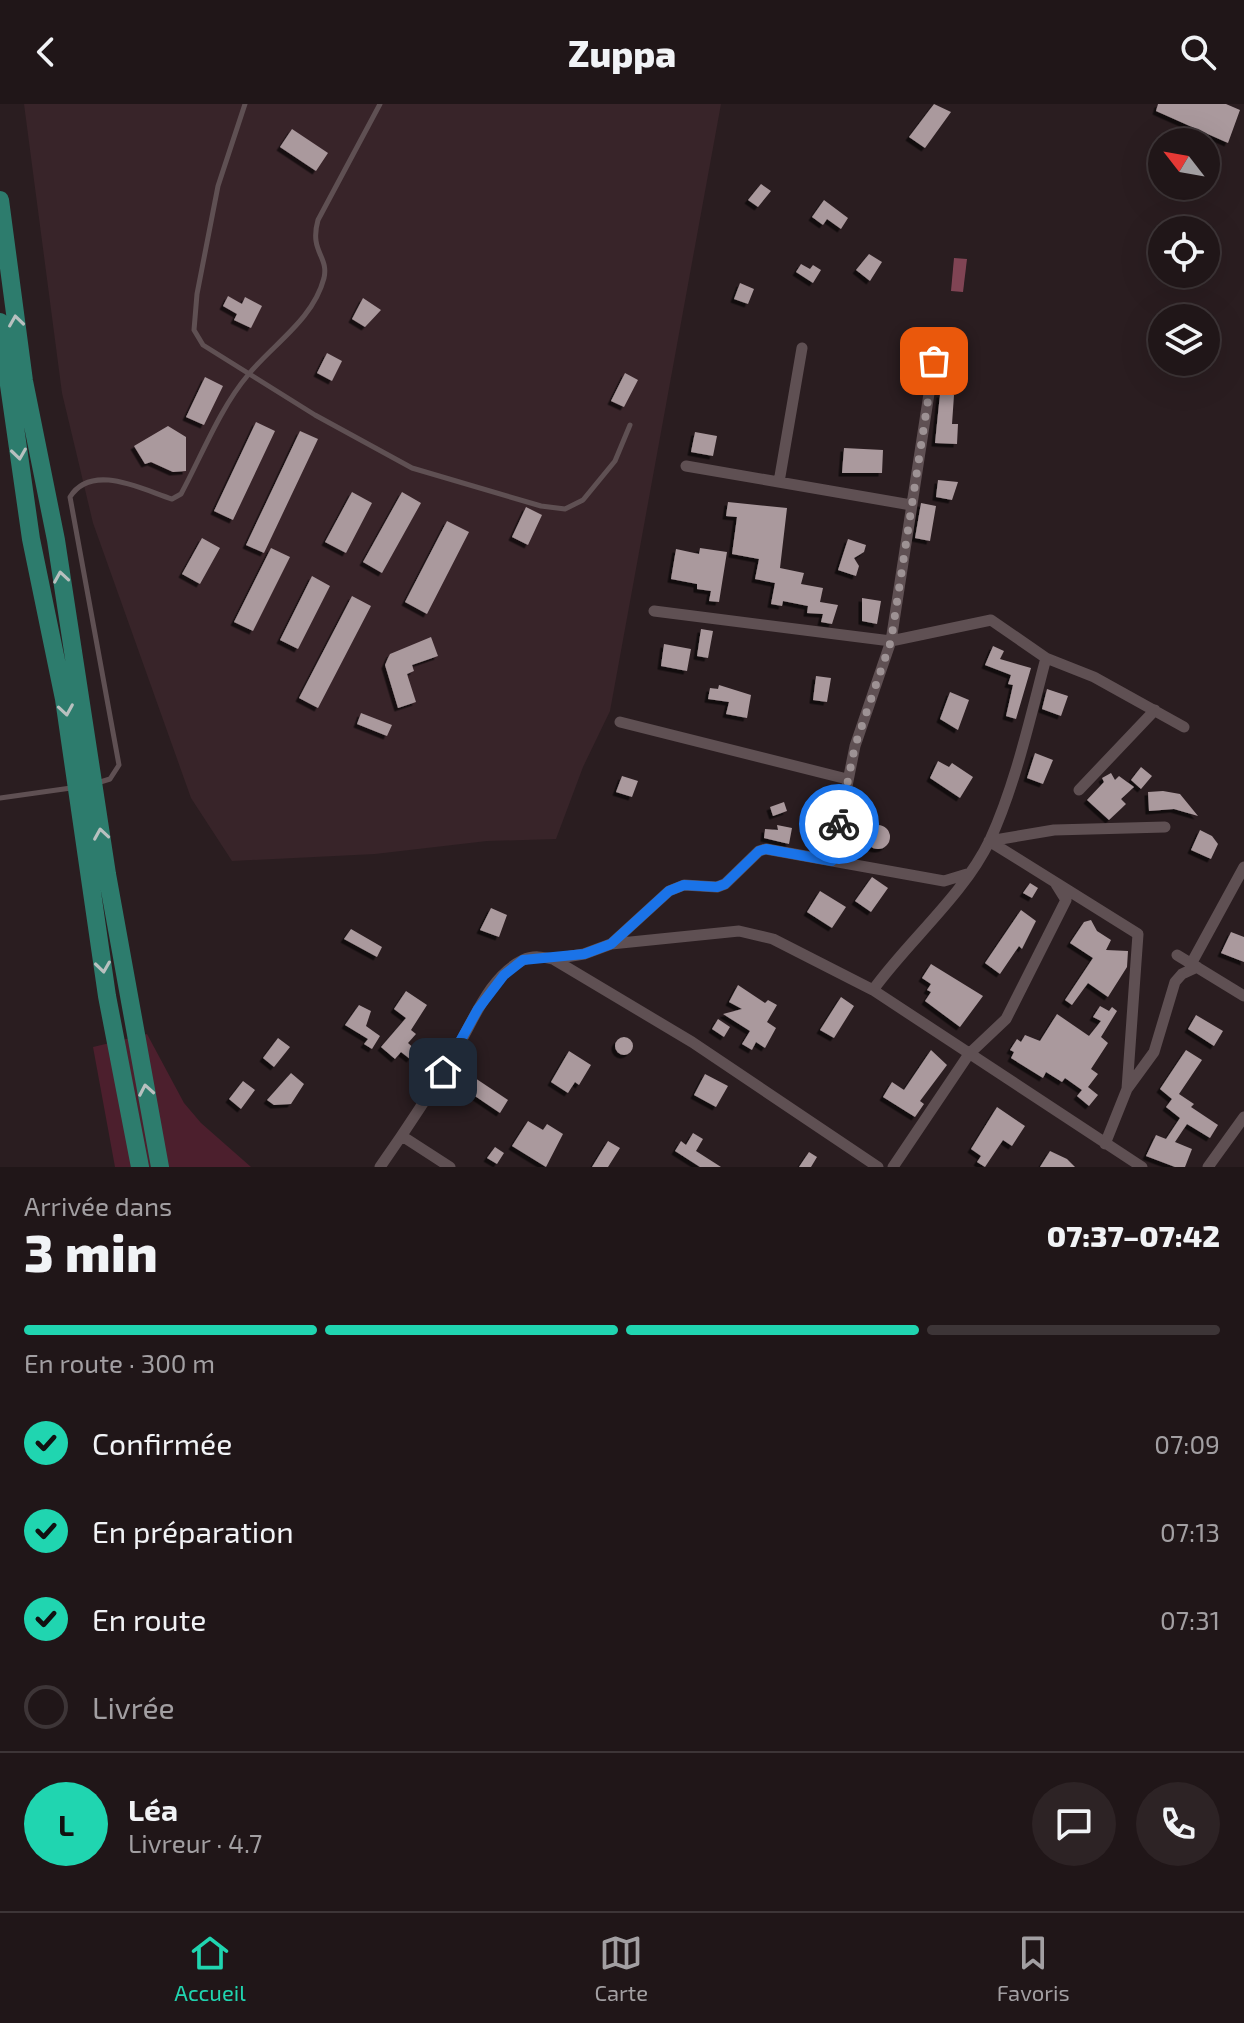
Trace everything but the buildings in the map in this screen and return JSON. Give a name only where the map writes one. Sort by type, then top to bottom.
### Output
[{"type":"main road","points":[[0,200],[24,381],[56,540],[107,996],[140,1167]]},
{"type":"main road","points":[[0,322],[31,539],[85,786],[160,1167]]},
{"type":"street","points":[[779,482],[802,348]]},
{"type":"street","points":[[832,861],[847,779],[891,641],[934,361]]},
{"type":"street","points":[[686,466],[911,505]]},
{"type":"street","points":[[654,611],[891,641],[991,620],[1046,658],[1094,677],[1184,727]]},
{"type":"street","points":[[873,990],[967,874],[989,841],[1024,742],[1046,658]]},
{"type":"street","points":[[1079,790],[1155,710]]},
{"type":"street","points":[[620,722],[847,779]]},
{"type":"street","points":[[989,841],[1054,830],[1165,827]]},
{"type":"street","points":[[989,841],[1138,934],[1127,1089]]},
{"type":"street","points":[[611,944],[669,891],[684,885],[717,887],[725,884],[759,851],[766,849],[944,881],[967,874]]},
{"type":"street","points":[[1105,1144],[1127,1089],[1154,1052],[1175,982],[1194,965],[1244,867]]},
{"type":"street","points":[[893,1167],[969,1054],[1006,1019],[1066,900],[1053,879]]},
{"type":"street","points":[[380,1167],[456,1050],[478,1009],[504,975],[523,960],[537,956],[553,959],[584,954],[611,944],[739,931],[756,933],[873,990],[1131,1164],[1142,1167]]},
{"type":"street","points":[[1177,955],[1244,996]]},
{"type":"street","points":[[553,959],[692,1042],[878,1167]]},
{"type":"street","points":[[1208,1167],[1244,1117]]},
{"type":"street","points":[[402,1136],[450,1167]]},
{"type":"lane","points":[[245,104],[218,186],[193,319],[196,338],[203,345],[315,415],[412,468],[541,506],[565,509],[583,500],[615,461],[630,425]]},
{"type":"lane","points":[[0,798],[85,786],[110,779],[119,765],[70,497],[83,485],[113,481],[177,498],[249,373],[298,324],[317,293],[324,277],[324,263],[313,237],[318,220],[380,104]]},
{"type":"shaded area","points":[[24,104],[721,104],[610,711],[583,767],[556,839],[487,841],[375,854],[232,861],[191,798],[93,523],[62,393]]},
{"type":"shaded area","points":[[954,258],[967,259],[963,292],[951,291]]},
{"type":"shaded area","points":[[147,1034],[184,1103],[201,1123],[251,1167],[115,1167],[93,1047]]},
{"type":"way so far","points":[[839,824],[855,746],[891,641],[934,361]]},
{"type":"route","points":[[443,1072],[478,1009],[504,975],[523,960],[537,956],[553,959],[584,954],[611,944],[669,891],[684,885],[717,887],[725,884],[759,851],[766,849],[832,861],[839,824]]}]
